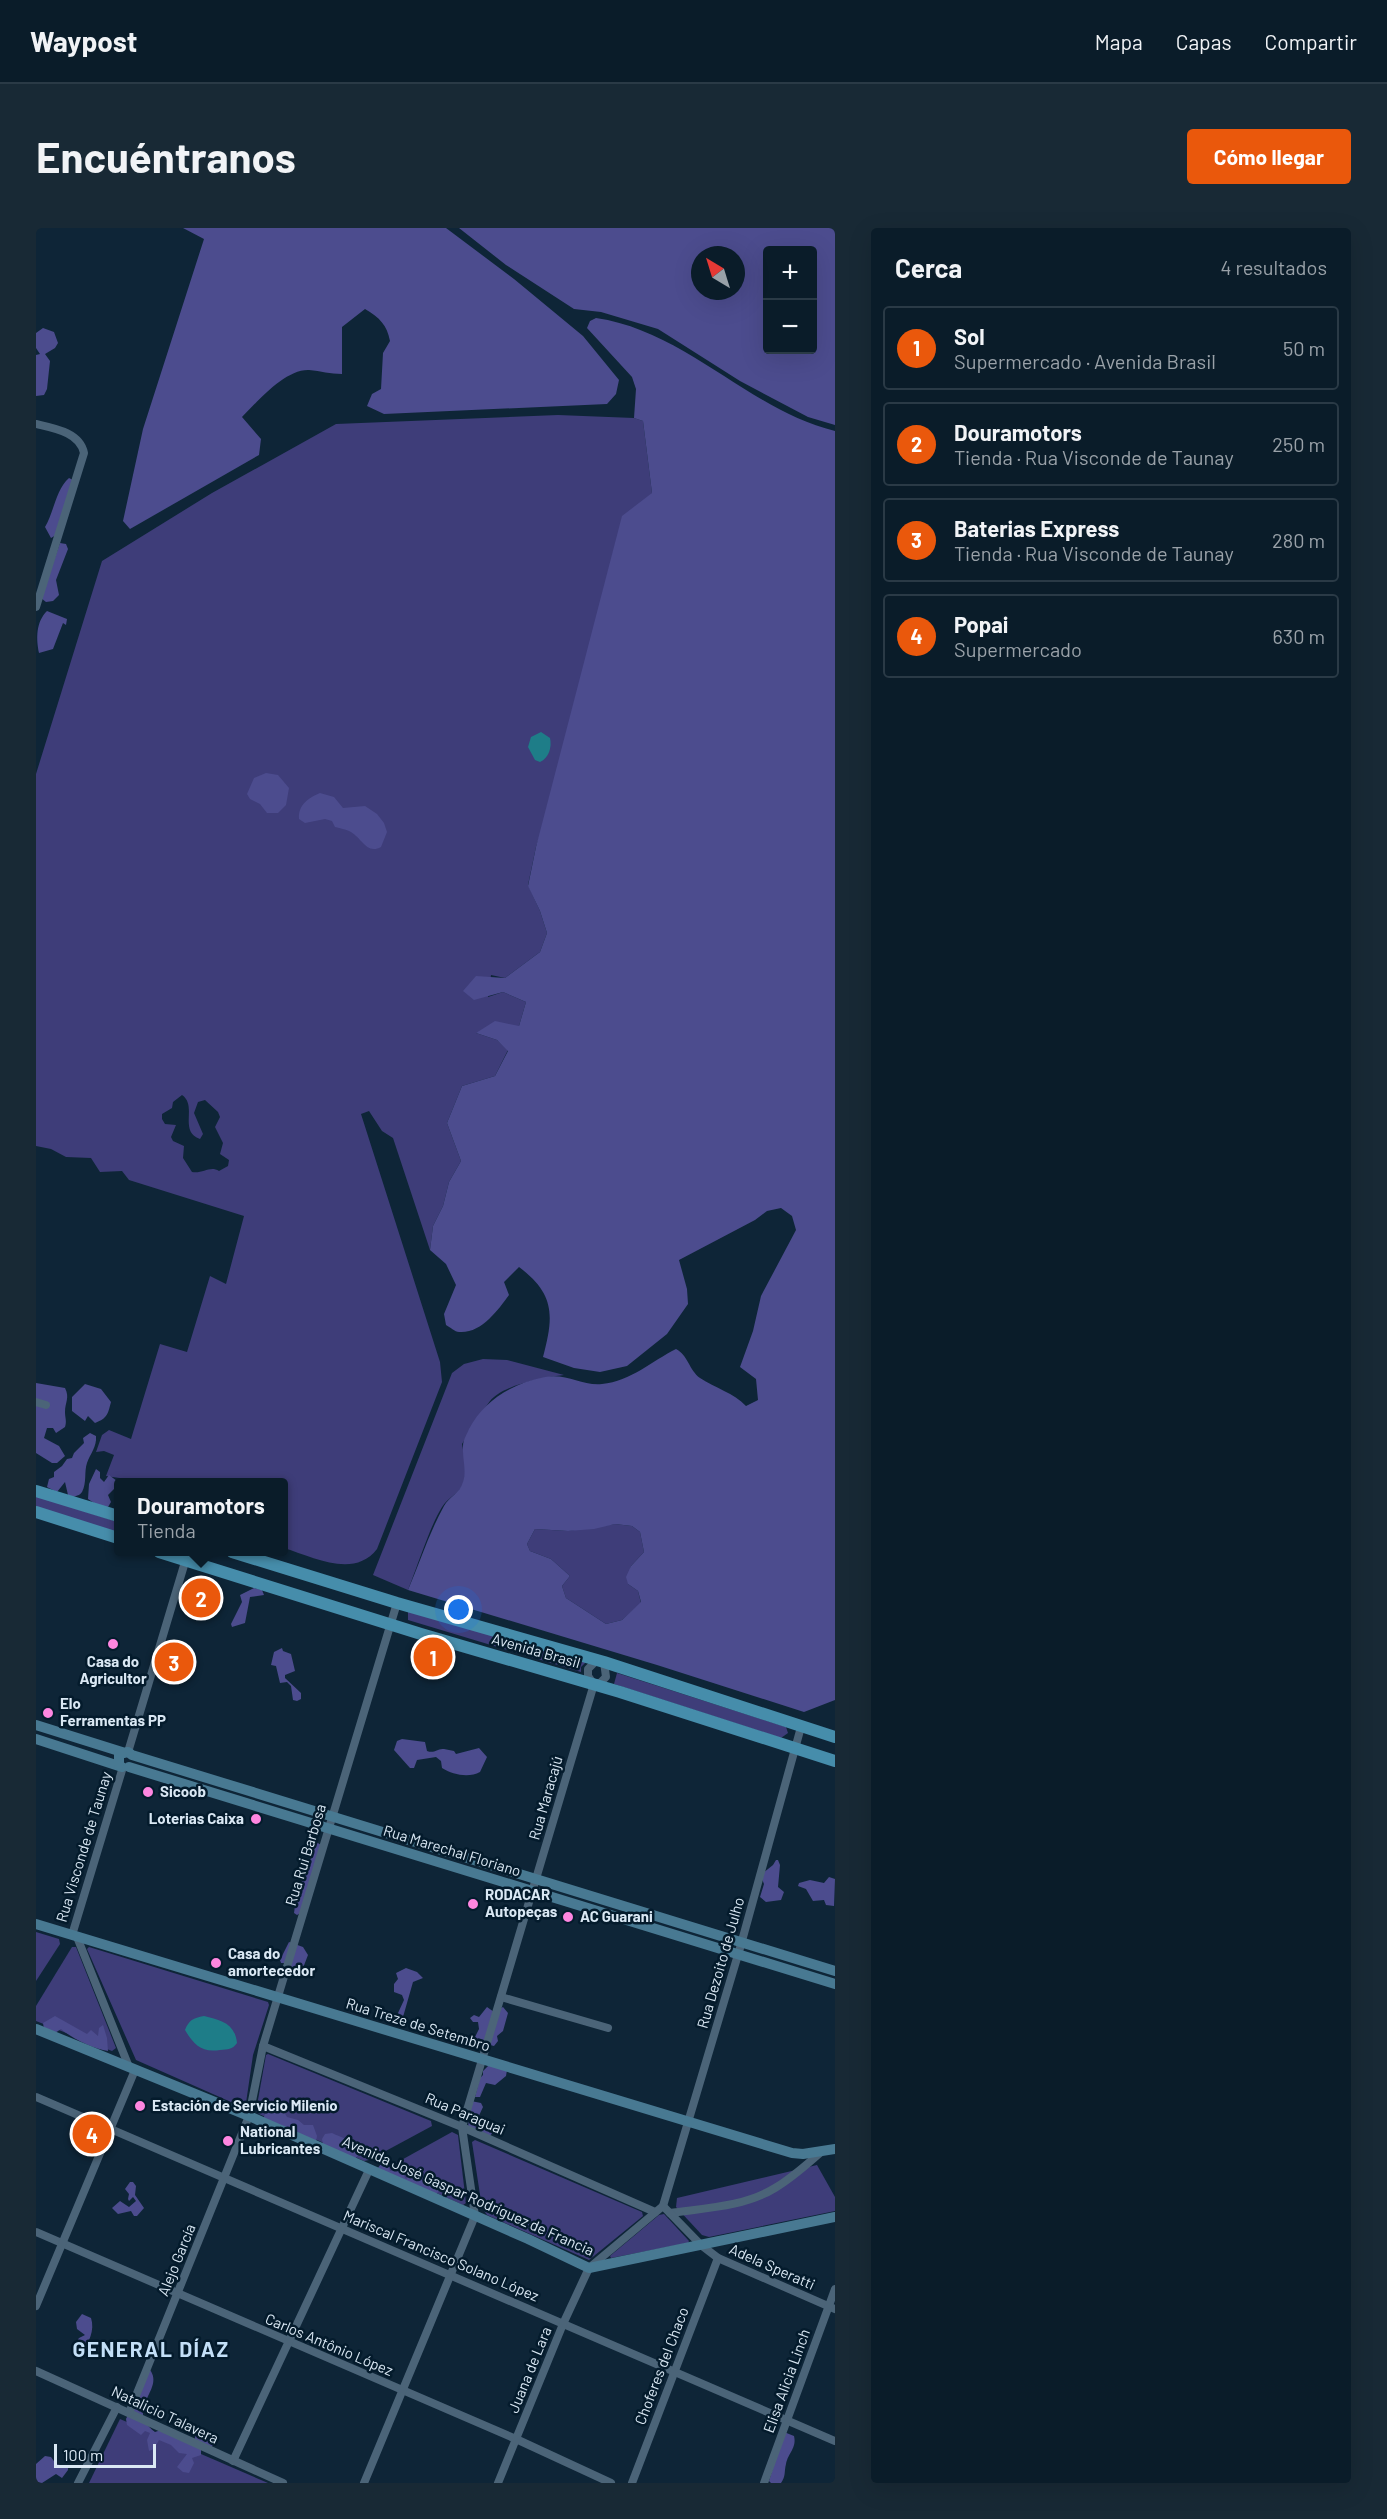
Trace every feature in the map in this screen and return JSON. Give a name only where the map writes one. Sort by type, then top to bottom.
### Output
[{"type":"main road","points":[[36,1491],[114,1515]]},
{"type":"main road","points":[[36,1512],[114,1537]]},
{"type":"main road","name":"Avenida Brasil","points":[[187,1556],[390,1624],[594,1684],[835,1761]]},
{"type":"main road","name":"Avenida Brasil","points":[[248,1556],[397,1603],[601,1661],[835,1737]]},
{"type":"main road","name":"Rua Marechal Floriano","points":[[36,1725],[835,1971]]},
{"type":"main road","name":"Rua Marechal Floriano","points":[[36,1739],[835,1984]]},
{"type":"main road","points":[[124,1766],[134,1762],[128,1753]]},
{"type":"main road","points":[[167,1779],[171,1766]]},
{"type":"main road","points":[[390,1847],[394,1835]]},
{"type":"main road","points":[[668,1933],[672,1920]]},
{"type":"main road","name":"Rua Treze de Setembro","points":[[36,1924],[792,2153],[835,2149]]},
{"type":"main road","name":"Avenida José Gaspar Rodríguez de Francia","points":[[36,2030],[249,2116],[589,2268],[835,2217]]},
{"type":"street","points":[[36,424],[58,428],[77,440],[83,447],[83,459],[36,607]]},
{"type":"street","points":[[36,1402],[46,1405]]},
{"type":"street","points":[[128,1753],[187,1556]]},
{"type":"street","name":"Rua Rui Barbosa","points":[[249,2116],[262,2046],[397,1603]]},
{"type":"street","points":[[601,1661],[606,1677],[600,1683],[594,1684],[588,1676],[588,1669],[601,1661]]},
{"type":"street","name":"Rua Maracajú","points":[[462,2127],[594,1684]]},
{"type":"street","name":"Rua Dezoito de Julho","points":[[663,2206],[739,1954],[801,1727]]},
{"type":"street","name":"Rua Visconde de Taunay","points":[[74,1936],[124,1766]]},
{"type":"street","points":[[36,2306],[132,2069],[74,1936]]},
{"type":"street","points":[[501,1997],[608,2028]]},
{"type":"street","name":"Rua Paraguai","points":[[262,2046],[462,2127],[655,2212]]},
{"type":"street","name":"Mariscal Francisco Solano López","points":[[36,2097],[835,2441]]},
{"type":"street","name":"Alejo García","points":[[129,2413],[249,2116]]},
{"type":"street","points":[[364,2483],[475,2216],[462,2127]]},
{"type":"street","points":[[670,2213],[740,2202],[756,2197],[775,2189],[821,2152]]},
{"type":"street","points":[[233,2461],[369,2169]]},
{"type":"street","points":[[589,2268],[663,2206]]},
{"type":"street","name":"Adela Speratti","points":[[663,2206],[701,2245],[718,2258],[832,2308]]},
{"type":"street","name":"Carlos Antônio López","points":[[36,2232],[288,2343],[516,2439],[611,2483]]},
{"type":"street","name":"Choferes del Chaco","points":[[632,2483],[718,2258]]},
{"type":"street","name":"Juana de Lara","points":[[498,2483],[563,2324],[589,2268]]},
{"type":"street","name":"Elisa Alicia Linch","points":[[764,2483],[832,2308],[835,2289]]},
{"type":"street","name":"Natalicio Talavera","points":[[36,2371],[283,2483]]},
{"type":"street","points":[[78,2483],[117,2407]]},
{"type":"shaded area","points":[[183,228],[446,228],[514,279],[583,336],[619,380],[616,394],[607,404],[384,414],[367,406],[372,394],[381,389],[383,353],[390,341],[382,322],[365,309],[342,327],[342,374],[300,371],[281,380],[242,417],[261,439],[259,455],[130,529],[123,521],[143,429],[204,239]]},
{"type":"shaded area","points":[[459,228],[835,228],[835,425],[808,417],[740,381],[658,329],[601,312],[574,309],[506,265]]},
{"type":"shaded area","points":[[596,318],[629,326],[659,338],[774,406],[804,421],[835,431],[835,1700],[804,1712],[408,1590],[439,1516],[463,1482],[465,1473],[463,1444],[469,1429],[491,1401],[511,1388],[553,1376],[595,1384],[613,1382],[632,1375],[676,1349],[700,1378],[746,1406],[758,1400],[756,1379],[740,1367],[753,1331],[761,1296],[796,1230],[792,1216],[781,1208],[767,1211],[755,1220],[679,1260],[687,1289],[688,1304],[667,1334],[627,1366],[600,1372],[574,1368],[543,1357],[549,1329],[549,1307],[539,1287],[519,1267],[504,1282],[509,1295],[482,1325],[467,1332],[459,1332],[446,1325],[444,1314],[456,1285],[446,1264],[430,1250],[433,1226],[443,1206],[449,1182],[461,1161],[447,1123],[462,1086],[495,1076],[508,1051],[497,1040],[476,1033],[495,1021],[519,1026],[526,1002],[503,992],[474,1000],[463,991],[476,976],[505,978],[540,952],[547,933],[528,886],[536,847],[622,516],[652,493],[643,421],[634,418],[636,389],[632,377],[587,328],[590,321]],"holes":[[[615,1524],[632,1526],[640,1532],[644,1552],[631,1566],[626,1577],[628,1584],[638,1591],[641,1602],[622,1620],[606,1624],[566,1598],[562,1586],[570,1576],[551,1559],[530,1551],[527,1544],[535,1529],[568,1531],[594,1529]]]},
{"type":"shaded area","points":[[43,328],[54,332],[58,343],[55,348],[45,354],[50,361],[47,389],[44,395],[36,396],[36,355],[40,354],[36,348],[36,333]]},
{"type":"shaded area","points":[[558,415],[634,418],[643,421],[652,493],[536,847],[528,885],[547,933],[540,952],[505,978],[491,975],[488,997],[503,992],[526,1002],[519,1026],[476,1033],[497,1040],[508,1050],[495,1076],[462,1086],[447,1123],[461,1161],[449,1182],[443,1206],[433,1226],[430,1250],[393,1138],[382,1131],[369,1111],[361,1114],[440,1362],[442,1382],[377,1549],[368,1558],[357,1563],[333,1563],[288,1549],[288,1478],[119,1478],[106,1476],[114,1455],[104,1451],[96,1452],[102,1435],[109,1430],[131,1439],[160,1344],[187,1352],[210,1276],[226,1284],[244,1216],[129,1180],[122,1171],[100,1172],[91,1158],[66,1157],[51,1149],[36,1146],[36,774],[102,561],[212,493],[336,424]],"holes":[[[182,1095],[188,1105],[190,1130],[200,1139],[203,1134],[194,1113],[198,1102],[205,1100],[218,1112],[220,1117],[215,1127],[223,1143],[220,1154],[229,1160],[228,1166],[219,1171],[213,1169],[192,1172],[183,1158],[184,1146],[173,1141],[171,1137],[176,1125],[165,1124],[162,1119],[162,1114],[172,1108],[173,1102]]]},
{"type":"shaded area","points":[[69,478],[77,482],[56,535],[51,538],[45,527],[58,494]]},
{"type":"shaded area","points":[[60,543],[66,544],[68,549],[56,580],[59,595],[53,601],[46,602],[41,598]]},
{"type":"shaded area","points":[[47,611],[67,619],[66,625],[63,623],[53,649],[39,653],[38,630],[43,615]]},
{"type":"shaded area","points":[[541,732],[550,738],[551,745],[548,755],[540,762],[535,760],[528,747],[531,737]]},
{"type":"shaded area","points":[[266,773],[278,775],[289,788],[286,805],[278,813],[267,813],[247,794],[254,778]]},
{"type":"shaded area","points":[[320,793],[334,797],[343,808],[365,806],[377,814],[387,832],[381,847],[372,849],[368,847],[347,830],[335,827],[332,821],[325,819],[305,823],[299,819],[300,810],[305,803]]},
{"type":"shaded area","points":[[483,1359],[507,1360],[564,1375],[514,1386],[496,1395],[486,1406],[462,1444],[465,1467],[463,1485],[440,1510],[408,1590],[373,1575],[452,1373],[464,1364]]},
{"type":"shaded area","points":[[36,1383],[65,1388],[66,1391],[65,1427],[56,1433],[53,1428],[47,1428],[44,1438],[59,1446],[65,1456],[57,1463],[52,1463],[36,1453]]},
{"type":"shaded area","points":[[85,1384],[101,1389],[111,1402],[107,1415],[95,1423],[88,1416],[85,1421],[72,1411],[72,1397]]},
{"type":"shaded area","points":[[90,1433],[96,1436],[96,1440],[86,1466],[82,1492],[73,1497],[68,1495],[65,1482],[57,1492],[47,1487],[49,1479],[54,1477],[54,1472],[67,1459],[72,1458],[84,1443],[83,1438]]},
{"type":"shaded area","points":[[96,1469],[100,1472],[100,1478],[104,1482],[109,1475],[114,1479],[114,1489],[108,1495],[111,1502],[108,1507],[100,1507],[88,1499],[89,1484]]},
{"type":"shaded area","points":[[36,1496],[114,1521],[114,1534],[36,1509]]},
{"type":"shaded area","points":[[615,1524],[632,1526],[640,1532],[644,1552],[631,1566],[628,1584],[638,1591],[641,1603],[622,1620],[606,1624],[566,1598],[562,1586],[570,1576],[551,1559],[530,1551],[527,1544],[535,1529],[568,1531]]},
{"type":"shaded area","points":[[254,1588],[262,1590],[264,1595],[250,1597],[245,1623],[232,1627],[231,1624],[242,1602],[240,1595]]},
{"type":"shaded area","points":[[408,1610],[586,1662],[581,1667],[581,1672],[408,1620]]},
{"type":"shaded area","points":[[282,1648],[283,1651],[291,1654],[295,1671],[285,1675],[285,1678],[301,1693],[301,1699],[297,1701],[293,1700],[291,1686],[287,1682],[280,1683],[276,1666],[271,1665],[274,1652]]},
{"type":"shaded area","points":[[617,1673],[786,1727],[788,1733],[781,1738],[614,1684]]},
{"type":"shaded area","points":[[402,1739],[425,1742],[427,1751],[430,1752],[444,1749],[454,1751],[456,1754],[479,1748],[487,1757],[480,1772],[471,1775],[456,1774],[442,1768],[441,1761],[436,1757],[417,1760],[414,1768],[410,1768],[394,1750],[397,1741]]},
{"type":"shaded area","points":[[316,1842],[323,1846],[302,1912],[297,1915],[294,1913],[297,1892],[303,1886],[301,1879],[307,1864],[310,1863],[309,1860],[313,1857],[311,1849]]},
{"type":"shaded area","points":[[776,1860],[780,1865],[778,1887],[784,1892],[781,1900],[766,1902],[760,1897],[764,1884],[763,1873]]},
{"type":"shaded area","points":[[829,1877],[835,1879],[834,1906],[826,1905],[824,1900],[813,1901],[806,1889],[798,1886],[799,1883],[810,1880],[824,1883]]},
{"type":"shaded area","points":[[36,1932],[59,1939],[60,1944],[36,1981]]},
{"type":"shaded area","points":[[289,1942],[303,1947],[308,1955],[303,1968],[292,1970],[287,1963],[281,1963],[280,1960]]},
{"type":"shaded area","points":[[72,1947],[76,1947],[116,2048],[112,2051],[36,2021],[36,2006]]},
{"type":"shaded area","points":[[89,1947],[268,2002],[253,2055],[246,2103],[240,2106],[136,2060],[87,1949]]},
{"type":"shaded area","points":[[406,1968],[417,1972],[423,1978],[413,1982],[403,2017],[400,2018],[398,2013],[404,2000],[402,1995],[394,1992],[394,1984],[398,1979],[396,1973]]},
{"type":"shaded area","points":[[487,2007],[494,2012],[503,2007],[508,2013],[503,2031],[497,2036],[498,2041],[494,2046],[481,2043],[475,2037],[479,2029],[478,2022],[473,2022],[470,2018],[474,2015],[479,2017]]},
{"type":"shaded area","points":[[55,2016],[87,2034],[91,2030],[98,2036],[99,2028],[103,2025],[108,2051],[83,2043],[61,2029],[52,2035],[44,2029],[43,2023]]},
{"type":"shaded area","points":[[204,2016],[221,2021],[230,2027],[236,2036],[237,2043],[230,2049],[214,2051],[203,2049],[195,2044],[185,2030],[192,2020]]},
{"type":"shaded area","points":[[268,2054],[431,2121],[432,2126],[364,2161],[256,2111]]},
{"type":"shaded area","points":[[489,2065],[507,2070],[506,2076],[495,2085],[486,2083],[480,2097],[475,2097],[483,2071]]},
{"type":"shaded area","points":[[471,2101],[481,2103],[483,2107],[477,2120],[486,2123],[493,2132],[490,2136],[468,2128]]},
{"type":"shaded area","points":[[276,2109],[304,2125],[313,2125],[317,2136],[316,2142],[263,2120],[265,2114]]},
{"type":"shaded area","points":[[452,2132],[458,2135],[466,2203],[463,2205],[387,2171],[387,2168]]},
{"type":"shaded area","points":[[332,2133],[349,2140],[358,2148],[360,2153],[353,2161],[323,2145],[322,2139],[325,2134]]},
{"type":"shaded area","points":[[475,2140],[642,2212],[643,2216],[589,2260],[487,2215],[482,2208],[472,2142]]},
{"type":"shaded area","points":[[383,2161],[388,2165],[390,2171],[400,2169],[406,2179],[412,2173],[421,2180],[435,2183],[440,2189],[435,2196],[378,2168]]},
{"type":"shaded area","points":[[817,2165],[835,2197],[835,2211],[709,2237],[702,2235],[676,2207],[677,2198]]},
{"type":"shaded area","points":[[130,2182],[136,2186],[135,2195],[144,2208],[137,2216],[134,2216],[131,2211],[118,2214],[112,2208],[120,2201],[129,2207],[136,2201],[133,2197],[129,2201],[128,2199],[129,2194],[125,2189]]},
{"type":"shaded area","points":[[664,2214],[689,2241],[688,2243],[611,2258],[610,2256],[659,2215]]},
{"type":"shaded area","points":[[82,2314],[91,2318],[92,2332],[81,2353],[76,2353],[72,2348],[79,2338],[85,2335],[77,2329],[76,2322]]},
{"type":"shaded area","points":[[150,2370],[153,2385],[144,2407],[143,2415],[146,2423],[155,2432],[161,2430],[194,2440],[196,2435],[208,2437],[214,2443],[210,2450],[201,2449],[201,2455],[192,2458],[194,2463],[189,2473],[177,2467],[187,2454],[179,2453],[171,2445],[159,2440],[154,2449],[149,2451],[147,2440],[150,2433],[145,2431],[141,2435],[127,2425],[126,2419]]},
{"type":"shaded area","points":[[120,2419],[268,2483],[89,2483]]},
{"type":"shaded area","points":[[784,2432],[794,2436],[794,2444],[787,2460],[783,2481],[771,2483],[769,2481]]},
{"type":"shaded area","points":[[45,2456],[51,2457],[56,2464],[68,2467],[68,2470],[62,2478],[56,2474],[42,2483],[36,2483],[36,2464]]},
{"type":"place","name":"Douramotors","points":[[201,1598]]},
{"type":"place","name":"Casa do Agricultor","points":[[113,1644]]},
{"type":"place","name":"Sol","points":[[433,1657]]},
{"type":"place","name":"Baterias Express","points":[[174,1662]]},
{"type":"place","name":"Elo Ferramentas PP","points":[[48,1713]]},
{"type":"place","name":"Sicoob","points":[[148,1792]]},
{"type":"place","name":"Loterias Caixa","points":[[256,1819]]},
{"type":"place","name":"RODACAR Autopeças","points":[[473,1904]]},
{"type":"place","name":"AC Guarani","points":[[568,1917]]},
{"type":"place","name":"Casa do amortecedor","points":[[216,1963]]},
{"type":"place","name":"Estación de Servicio Milenio","points":[[140,2106]]},
{"type":"place","name":"Popai","points":[[92,2134]]},
{"type":"place","name":"National Lubricantes","points":[[228,2141]]},
{"type":"district","name":"GENERAL DÍAZ","points":[[151,2350]]}]
